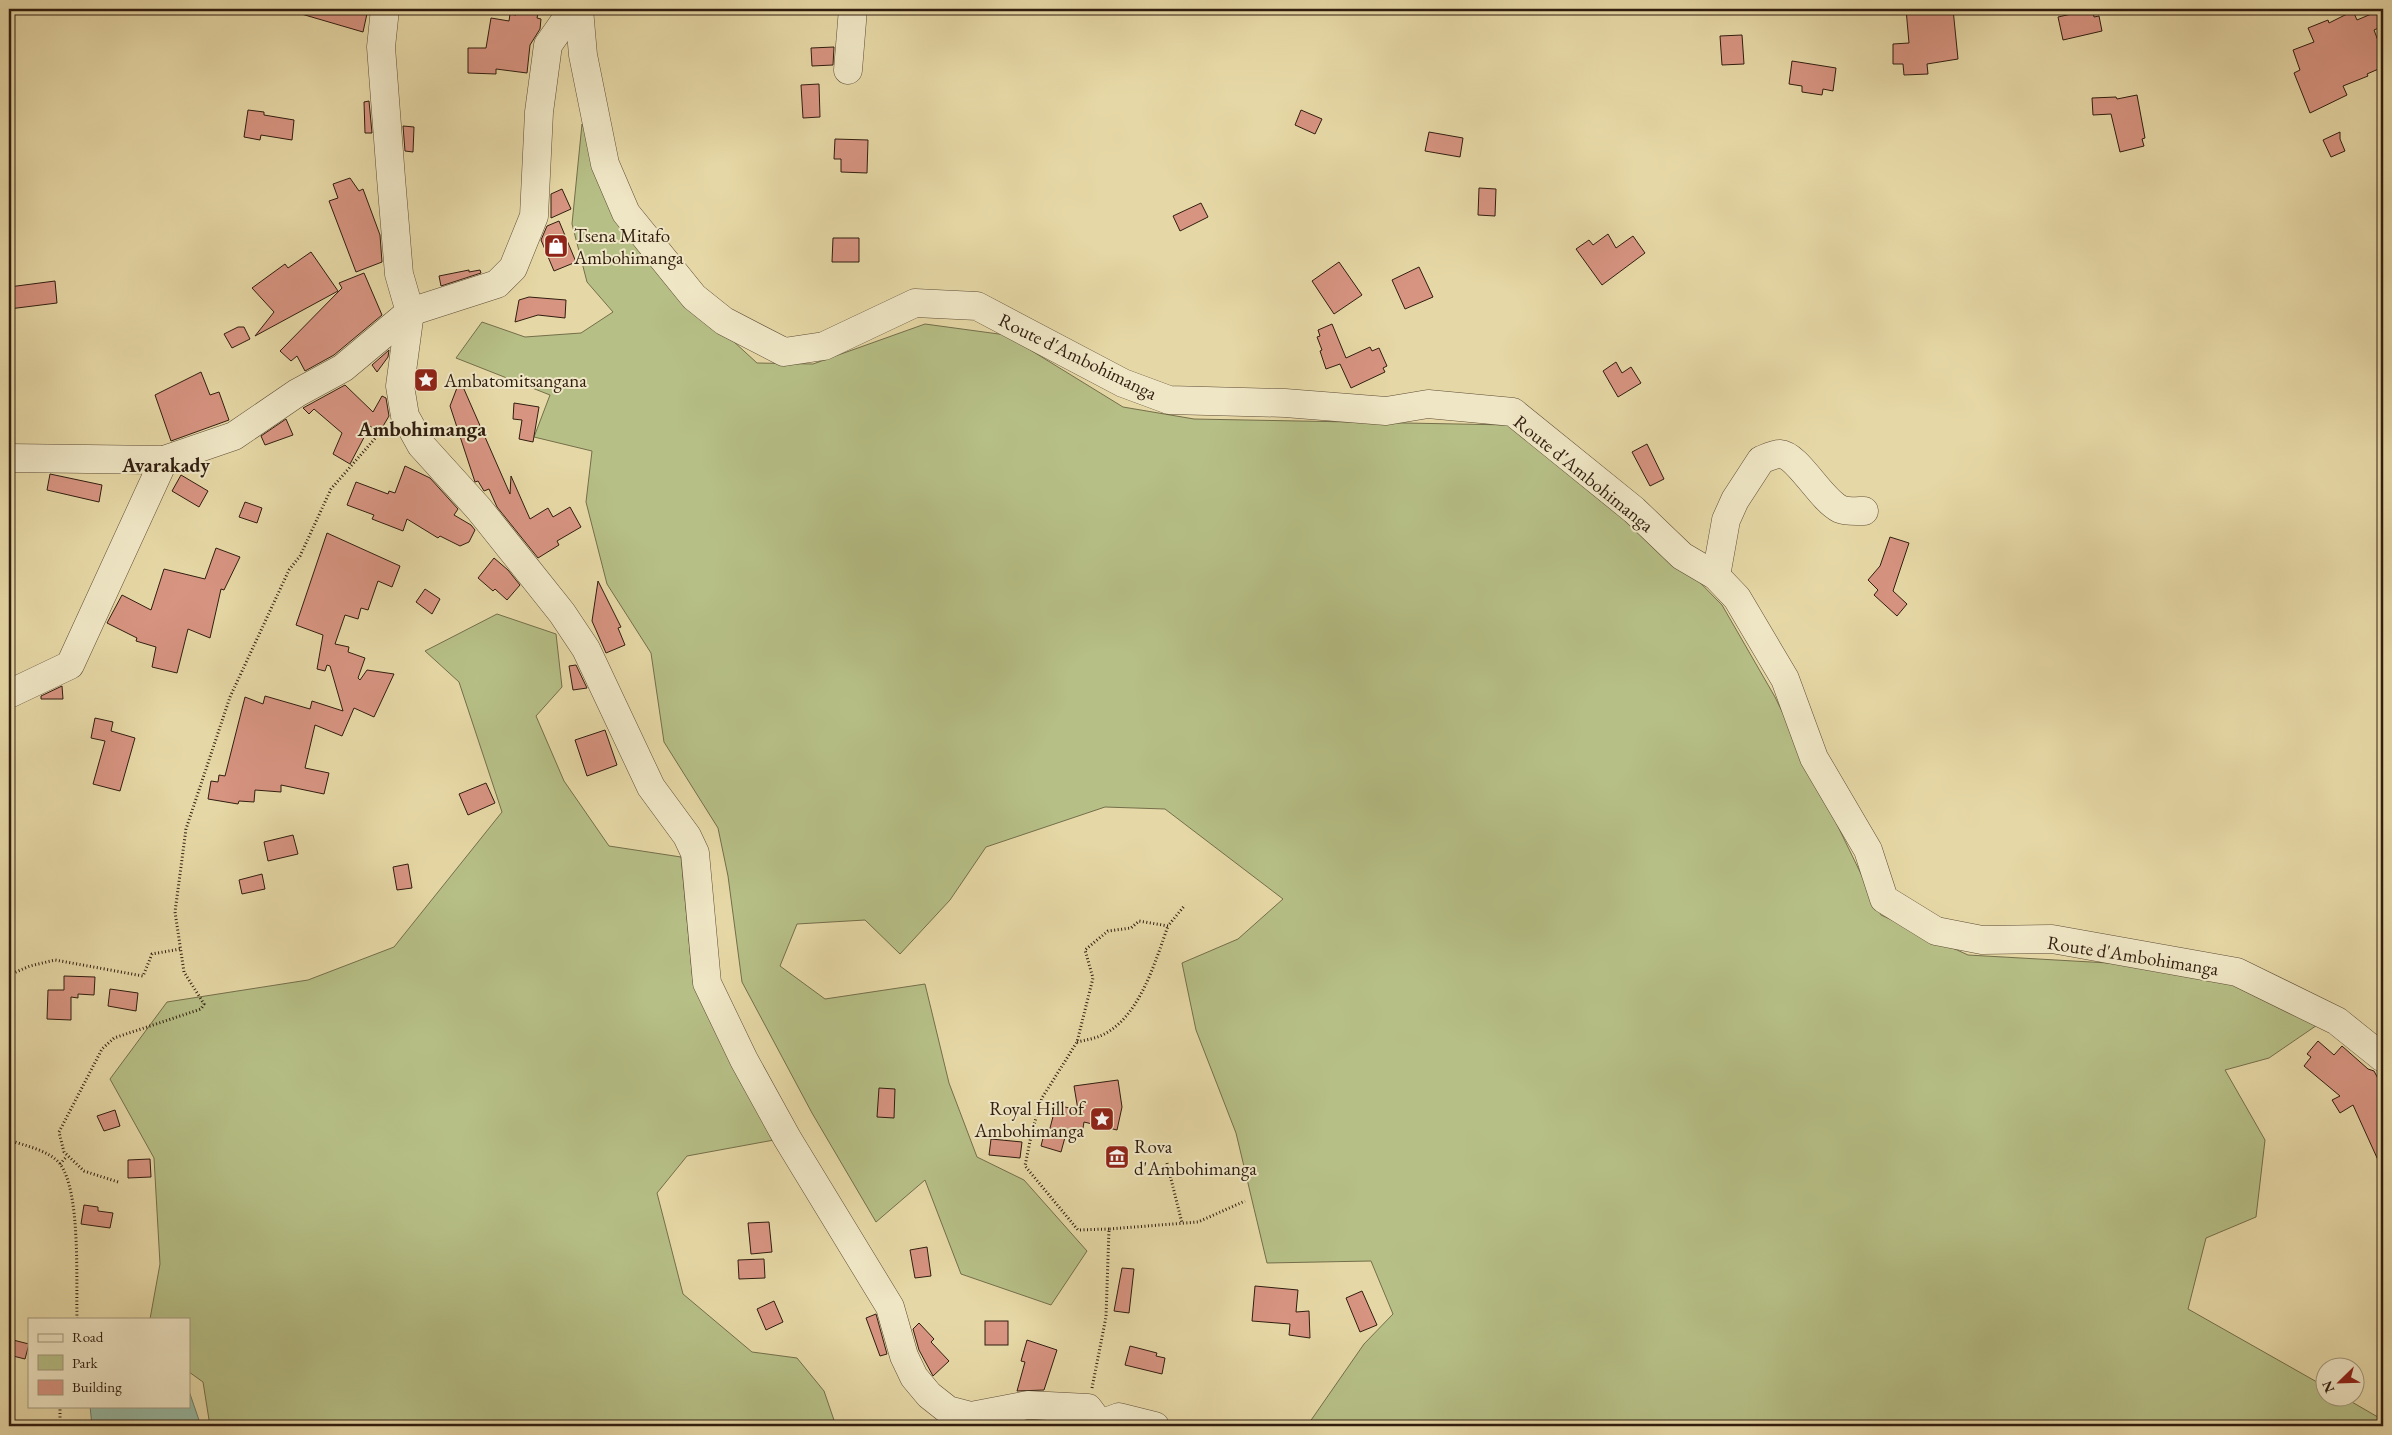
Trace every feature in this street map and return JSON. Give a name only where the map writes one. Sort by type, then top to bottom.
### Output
[{"type":"street","points":[[385,9],[381,47],[391,178],[400,274],[410,312],[400,386],[405,416],[421,444],[479,509],[562,613],[586,649],[651,787],[687,836],[695,853],[706,983],[744,1060],[787,1138],[890,1307],[904,1356],[914,1377],[929,1395],[948,1410],[971,1416],[1028,1405],[1088,1408],[1100,1424],[1119,1417],[1155,1426]]},
{"type":"street","name":"Route d'Ambohimanga","points":[[410,312],[497,284],[514,268],[534,216],[539,112],[548,45],[562,24],[579,9],[583,55],[605,164],[626,213],[694,297],[724,321],[759,341],[784,352],[824,346],[915,303],[977,306],[1124,383],[1169,400],[1285,403],[1386,411],[1428,404],[1514,412],[1634,510],[1682,556],[1716,576],[1736,598],[1785,679],[1814,758],[1868,850],[1884,899],[1936,931],[1982,940],[2052,939],[2237,972],[2337,1021],[2383,1058]]},
{"type":"street","points":[[848,70],[853,9]]},
{"type":"street","points":[[9,458],[164,460],[234,436],[297,393],[343,368],[410,312]]},
{"type":"street","points":[[1716,576],[1726,520],[1735,500],[1761,460],[1780,454],[1793,458],[1810,481],[1832,503],[1842,510],[1864,511]]},
{"type":"street","points":[[9,694],[70,665],[164,460]]},
{"type":"path","points":[[118,1182],[84,1171],[64,1152],[59,1132],[102,1049],[114,1038],[201,1010],[204,1004],[184,972],[174,912],[186,829],[230,697],[289,570],[300,556],[332,488],[384,428],[391,422],[405,416]]},
{"type":"path","points":[[1077,1042],[1101,1036],[1128,1015],[1149,980],[1168,926],[1185,905]]},
{"type":"path","points":[[1168,926],[1138,921],[1131,928],[1108,931],[1085,950],[1093,978],[1077,1042],[1042,1098],[1032,1131],[1025,1166],[1078,1230],[1198,1222],[1245,1201]]},
{"type":"path","points":[[9,975],[30,966],[55,960],[142,976],[152,954],[180,949]]},
{"type":"path","points":[[1032,1131],[1037,1132]]},
{"type":"path","points":[[9,1140],[43,1151],[60,1164],[74,1202],[77,1318]]},
{"type":"path","points":[[60,1164],[67,1156]]},
{"type":"path","points":[[1167,1163],[1182,1223]]},
{"type":"path","points":[[1088,1408],[1106,1317],[1109,1229]]},
{"type":"path","points":[[60,1408],[60,1426]]},
{"type":"green space","points":[[582,124],[598,156],[695,306],[757,363],[813,364],[925,324],[1006,335],[1123,407],[1194,419],[1510,425],[1618,499],[1722,605],[1775,697],[1881,915],[1968,955],[2214,969],[2323,1021],[2269,1058],[2225,1070],[2265,1140],[2256,1217],[2206,1238],[2188,1309],[2314,1380],[2314,1408],[2362,1408],[2383,1420],[2383,1426],[1307,1426],[1364,1344],[1393,1314],[1371,1261],[1267,1263],[1236,1133],[1196,1030],[1182,963],[1238,939],[1283,899],[1165,809],[1105,807],[986,847],[950,900],[900,954],[865,920],[797,924],[780,966],[825,999],[925,984],[949,1083],[977,1157],[1024,1180],[1087,1251],[1051,1305],[961,1274],[925,1180],[876,1222],[812,1113],[742,982],[728,876],[718,828],[664,742],[651,653],[607,584],[586,502],[592,451],[534,437],[550,395],[456,358],[482,322],[525,337],[581,333],[613,312],[587,282],[572,224]]},
{"type":"green space","points":[[497,614],[556,634],[562,687],[536,716],[564,781],[609,846],[681,857],[693,982],[774,1140],[687,1156],[657,1193],[683,1294],[752,1352],[797,1358],[824,1391],[836,1426],[210,1426],[203,1382],[190,1373],[190,1318],[150,1318],[160,1264],[154,1158],[110,1079],[167,1002],[308,980],[394,947],[502,812],[459,682],[425,651]]},
{"type":"shaded area","points":[[190,1394],[201,1426],[92,1426],[90,1408],[190,1408]]},
{"type":"building","points":[[298,9],[368,9],[363,32],[298,13]]},
{"type":"building","points":[[517,9],[539,9],[537,18],[541,19],[540,29],[530,45],[527,73],[496,69],[496,74],[468,73],[468,48],[486,48],[491,18],[509,21],[510,14],[516,15]]},
{"type":"building","points":[[1906,9],[1953,9],[1958,59],[1927,64],[1928,74],[1904,75],[1903,64],[1893,64],[1893,44],[1909,43]]},
{"type":"building","points":[[2093,9],[2094,17],[2099,16],[2102,31],[2063,40],[2058,17]]},
{"type":"building","points":[[2383,9],[2383,26],[2374,30],[2383,54],[2383,67],[2367,74],[2368,76],[2343,86],[2347,95],[2310,113],[2294,73],[2300,70],[2293,50],[2314,42],[2308,28],[2328,20],[2329,23],[2353,11],[2357,20]]},
{"type":"building","points":[[1742,35],[1744,64],[1722,65],[1720,36]]},
{"type":"building","points":[[834,47],[833,65],[812,66],[811,48]]},
{"type":"building","points":[[1792,61],[1836,68],[1833,91],[1823,89],[1822,95],[1802,92],[1802,86],[1789,84]]},
{"type":"building","points":[[819,84],[820,117],[803,118],[801,85]]},
{"type":"building","points":[[2137,95],[2145,138],[2142,139],[2144,146],[2120,152],[2111,114],[2093,115],[2092,98],[2116,97],[2117,99]]},
{"type":"building","points":[[369,101],[372,133],[365,133],[364,102]]},
{"type":"building","points":[[248,110],[294,120],[292,140],[261,135],[260,140],[244,137]]},
{"type":"building","points":[[1301,110],[1322,119],[1315,134],[1295,125]]},
{"type":"building","points":[[403,126],[414,127],[413,152],[405,151]]},
{"type":"building","points":[[1429,132],[1463,138],[1460,157],[1425,151]]},
{"type":"building","points":[[2340,132],[2340,139],[2345,151],[2331,157],[2323,140]]},
{"type":"building","points":[[835,139],[868,140],[867,173],[841,172],[841,159],[834,159]]},
{"type":"building","points":[[350,178],[359,191],[363,189],[380,235],[382,262],[356,272],[329,201],[338,198],[333,184]]},
{"type":"building","points":[[1479,188],[1496,189],[1495,216],[1478,215]]},
{"type":"building","points":[[562,189],[571,209],[551,218],[551,194]]},
{"type":"building","points":[[1201,203],[1208,217],[1180,231],[1173,216]]},
{"type":"building","name":"Tsena Mitafo Ambohimanga","points":[[559,221],[576,262],[554,271],[541,240],[547,226]]},
{"type":"building","points":[[1608,234],[1616,248],[1633,236],[1645,253],[1602,285],[1576,249],[1589,240],[1593,245]]},
{"type":"building","points":[[833,238],[859,238],[859,262],[832,262]]},
{"type":"building","points":[[311,252],[338,291],[255,336],[274,312],[252,288],[285,264],[288,268]]},
{"type":"building","points":[[1339,262],[1362,295],[1334,314],[1312,281]]},
{"type":"building","points":[[1419,267],[1433,297],[1405,309],[1392,280]]},
{"type":"building","points":[[469,270],[469,272],[480,270],[481,273],[441,286],[439,276]]},
{"type":"building","points":[[364,273],[382,315],[334,355],[305,371],[297,356],[291,361],[280,351],[342,288],[339,283]]},
{"type":"building","points":[[55,281],[57,303],[9,309],[9,287]]},
{"type":"building","points":[[529,297],[566,300],[565,318],[538,315],[515,322],[519,300]]},
{"type":"building","points":[[1332,324],[1346,358],[1370,347],[1372,351],[1379,348],[1387,366],[1383,368],[1385,372],[1351,388],[1340,364],[1326,369],[1317,337],[1320,336],[1318,330]]},
{"type":"building","points":[[238,327],[244,327],[250,339],[232,348],[224,334]]},
{"type":"building","points":[[389,350],[388,357],[377,372],[372,365]]},
{"type":"building","points":[[1616,362],[1622,373],[1631,367],[1641,383],[1618,397],[1603,371]]},
{"type":"building","points":[[201,372],[210,395],[219,392],[229,420],[171,441],[155,395]]},
{"type":"building","points":[[460,380],[510,494],[511,476],[530,519],[548,508],[553,517],[570,507],[581,527],[557,541],[559,545],[538,558],[497,507],[489,489],[484,491],[478,481],[475,482],[450,406]]},
{"type":"building","points":[[345,385],[373,412],[382,396],[386,398],[389,416],[379,433],[370,426],[350,464],[333,454],[342,433],[314,409],[309,414],[303,408]]},
{"type":"building","points":[[514,403],[539,407],[533,442],[519,439],[522,420],[513,419]]},
{"type":"building","points":[[286,419],[293,435],[265,445],[261,436]]},
{"type":"building","points":[[1647,444],[1664,479],[1650,486],[1632,452]]},
{"type":"building","points":[[405,466],[430,478],[458,509],[454,515],[471,525],[475,530],[469,542],[460,546],[440,536],[438,538],[407,519],[403,531],[372,519],[374,515],[347,505],[356,482],[388,494],[389,491],[395,493]]},
{"type":"building","points":[[50,474],[102,485],[99,502],[47,490]]},
{"type":"building","points":[[181,475],[208,491],[199,507],[172,491]]},
{"type":"building","points":[[245,502],[262,508],[257,523],[239,517]]},
{"type":"building","points":[[327,533],[400,566],[392,587],[378,581],[368,610],[361,608],[358,619],[345,615],[335,644],[349,647],[348,652],[365,658],[358,678],[360,680],[367,670],[394,674],[374,717],[354,708],[342,736],[315,725],[305,768],[329,773],[324,794],[281,785],[281,792],[255,790],[254,802],[239,801],[238,804],[208,799],[211,781],[218,782],[219,775],[225,776],[245,697],[263,704],[265,696],[310,709],[312,701],[343,711],[330,666],[327,665],[325,671],[317,669],[323,635],[296,625]]},
{"type":"building","points":[[1890,537],[1909,543],[1893,591],[1907,604],[1897,616],[1874,595],[1878,590],[1868,580],[1880,566]]},
{"type":"building","points":[[216,548],[240,557],[224,590],[221,589],[210,638],[188,629],[177,673],[152,667],[156,647],[136,641],[137,638],[107,623],[122,595],[151,610],[164,569],[205,579]]},
{"type":"building","points":[[494,558],[508,570],[520,585],[507,600],[495,589],[493,591],[478,578]]},
{"type":"building","points":[[598,581],[621,627],[618,628],[625,645],[606,653],[592,621]]},
{"type":"building","points":[[425,589],[440,599],[432,614],[416,602]]},
{"type":"building","points":[[576,665],[587,688],[573,690],[569,666]]},
{"type":"building","points":[[62,686],[63,699],[41,699],[41,696]]},
{"type":"building","points":[[95,718],[113,722],[111,731],[135,738],[120,791],[93,784],[105,741],[91,738]]},
{"type":"building","points":[[605,730],[617,765],[587,776],[575,740]]},
{"type":"building","points":[[486,783],[495,803],[468,815],[459,794]]},
{"type":"building","points":[[293,835],[298,854],[268,861],[264,842]]},
{"type":"building","points":[[408,864],[412,888],[397,890],[393,867]]},
{"type":"building","points":[[262,874],[265,889],[242,894],[239,880]]},
{"type":"building","points":[[64,976],[95,977],[94,995],[78,994],[78,998],[71,997],[71,1020],[47,1019],[48,990],[64,990]]},
{"type":"building","points":[[110,989],[138,993],[136,1011],[108,1006]]},
{"type":"building","points":[[2318,1041],[2334,1055],[2342,1046],[2368,1069],[2374,1071],[2383,1088],[2383,1171],[2353,1105],[2340,1113],[2332,1100],[2340,1096],[2304,1066],[2311,1057],[2307,1054]]},
{"type":"building","points":[[1118,1080],[1122,1107],[1117,1130],[1084,1122],[1082,1134],[1067,1130],[1061,1152],[1041,1146],[1045,1130],[1049,1132],[1056,1105],[1078,1110],[1074,1086]]},
{"type":"building","points":[[879,1088],[895,1089],[894,1118],[877,1117]]},
{"type":"building","points":[[115,1110],[120,1126],[104,1131],[97,1116]]},
{"type":"building","points":[[991,1139],[1022,1142],[1020,1158],[989,1155]]},
{"type":"building","points":[[150,1159],[151,1177],[128,1178],[128,1160]]},
{"type":"building","points":[[84,1205],[98,1207],[98,1211],[113,1213],[110,1228],[81,1224]]},
{"type":"building","points":[[769,1222],[772,1252],[751,1254],[748,1223]]},
{"type":"building","points":[[927,1247],[931,1276],[915,1278],[910,1250]]},
{"type":"building","points":[[764,1259],[765,1278],[739,1279],[738,1260]]},
{"type":"building","points":[[1122,1268],[1134,1269],[1129,1313],[1114,1311]]},
{"type":"building","points":[[1255,1286],[1298,1290],[1296,1312],[1309,1311],[1310,1338],[1289,1335],[1290,1324],[1252,1321]]},
{"type":"building","points":[[1362,1291],[1377,1325],[1360,1332],[1346,1298]]},
{"type":"building","points":[[774,1301],[783,1322],[766,1330],[757,1309]]},
{"type":"building","points":[[876,1314],[887,1354],[880,1356],[866,1318]]},
{"type":"building","points":[[985,1321],[1008,1321],[1008,1345],[985,1345]]},
{"type":"building","points":[[919,1323],[934,1339],[931,1342],[949,1361],[933,1376],[919,1350],[913,1329]]},
{"type":"building","points":[[9,1339],[28,1344],[25,1359],[9,1355]]},
{"type":"building","points":[[1027,1340],[1057,1350],[1044,1390],[1017,1391],[1025,1362],[1021,1361]]},
{"type":"building","points":[[1130,1346],[1157,1353],[1156,1356],[1165,1358],[1162,1374],[1125,1365]]},
{"type":"place","name":"Tsena Mitafo Ambohimanga","points":[[556,246]]},
{"type":"place","name":"Ambatomitsangana","points":[[426,380]]},
{"type":"place","name":"Royal Hill of Ambohimanga","points":[[1102,1119]]},
{"type":"place","name":"Rova d'Ambohimanga","points":[[1117,1157]]},
{"type":"district","name":"Ambohimanga","points":[[422,429]]},
{"type":"district","name":"Avarakady","points":[[166,465]]}]
